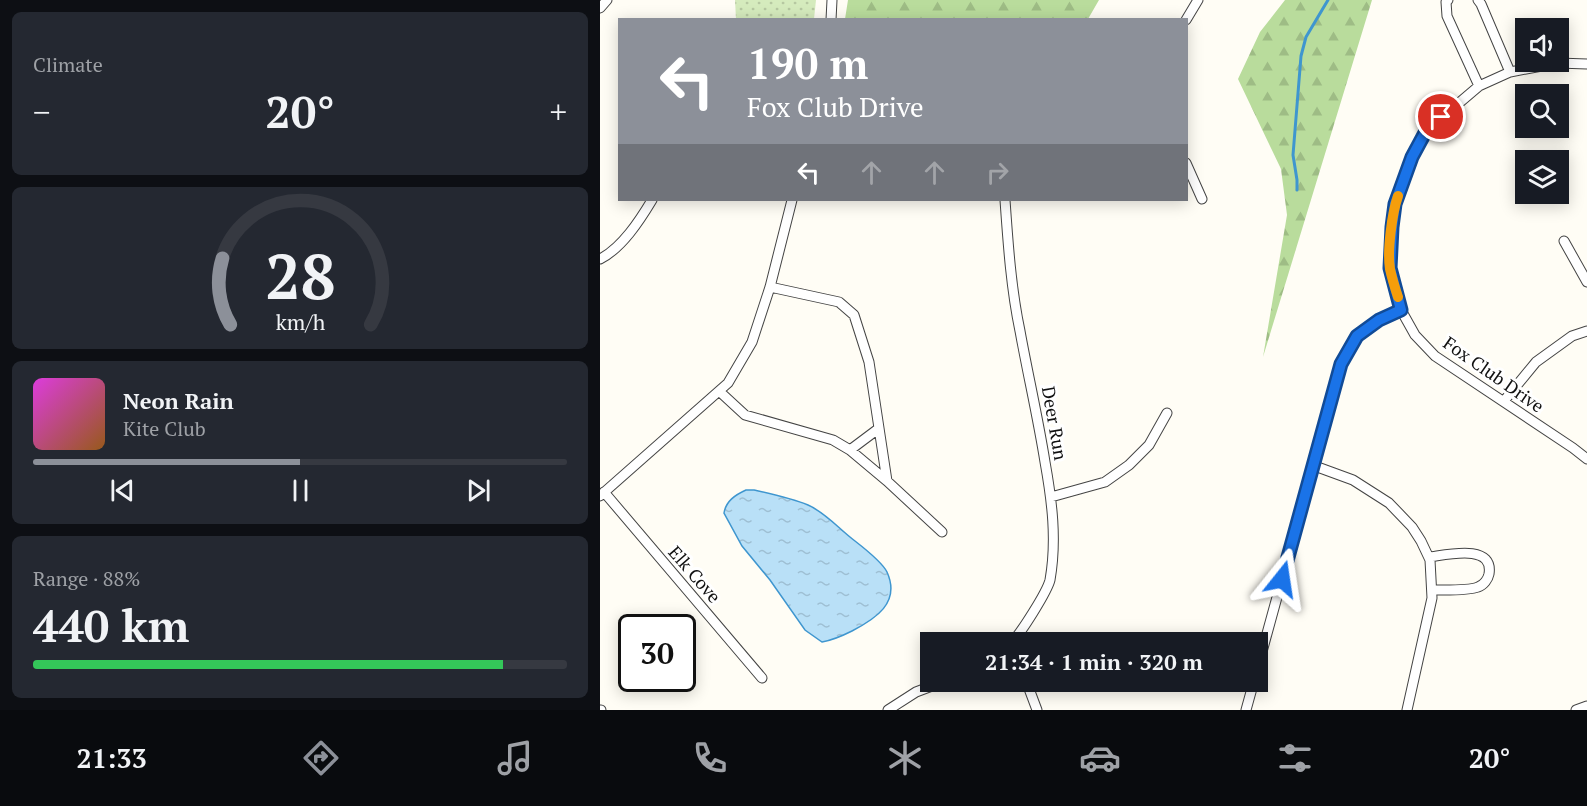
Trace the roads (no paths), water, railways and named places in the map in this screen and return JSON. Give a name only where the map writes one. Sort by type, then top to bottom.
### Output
[{"type":"street","points":[[600,8],[607,0]]},
{"type":"street","points":[[831,18],[832,0]]},
{"type":"street","points":[[1187,18],[1198,0]]},
{"type":"street","points":[[1448,0],[1446,3],[1447,16],[1479,86]]},
{"type":"street","points":[[1478,0],[1510,72]]},
{"type":"street","name":"Fox Club Drive","points":[[1587,64],[1558,63],[1510,72],[1479,86],[1426,131],[1412,157],[1395,204],[1390,268],[1401,310],[1415,334],[1435,356],[1587,459]]},
{"type":"street","points":[[1188,168],[1202,199]]},
{"type":"street","points":[[600,259],[608,255],[627,235],[651,201]]},
{"type":"street","points":[[602,494],[728,383],[752,342],[770,287],[792,201]]},
{"type":"street","name":"Deer Run","points":[[1005,201],[1010,264],[1019,328],[1038,415],[1051,497],[1054,538],[1049,583],[1021,632]]},
{"type":"street","points":[[1564,241],[1587,282]]},
{"type":"street","points":[[770,287],[839,302],[854,315],[869,362],[887,481]]},
{"type":"street","points":[[1267,632],[1341,364],[1357,336],[1379,320],[1401,310]]},
{"type":"street","points":[[1504,401],[1536,362],[1572,336],[1587,331]]},
{"type":"street","points":[[719,391],[745,415],[833,440],[850,450],[942,532]]},
{"type":"street","points":[[1051,497],[1105,482],[1130,465],[1149,445],[1167,413]]},
{"type":"street","points":[[850,450],[878,429]]},
{"type":"street","points":[[1312,465],[1353,480],[1389,503],[1412,527],[1429,557],[1432,598],[1407,710]]},
{"type":"street","name":"Elk Cove","points":[[602,494],[762,678]]},
{"type":"street","points":[[1429,557],[1471,552],[1482,555],[1489,565],[1489,576],[1478,588],[1432,590]]},
{"type":"street","points":[[888,710],[920,690]]},
{"type":"street","points":[[1030,692],[1037,710]]},
{"type":"street","points":[[1246,710],[1251,692]]},
{"type":"street","points":[[1576,710],[1587,706]]},
{"type":"water","points":[[746,490],[795,500],[815,508],[868,551],[885,568],[890,583],[891,593],[883,609],[861,626],[830,640],[822,642],[805,630],[770,580],[742,546],[724,513],[732,499]]},
{"type":"waterway","points":[[1297,190],[1293,155],[1301,56],[1306,37],[1328,0]]}]
